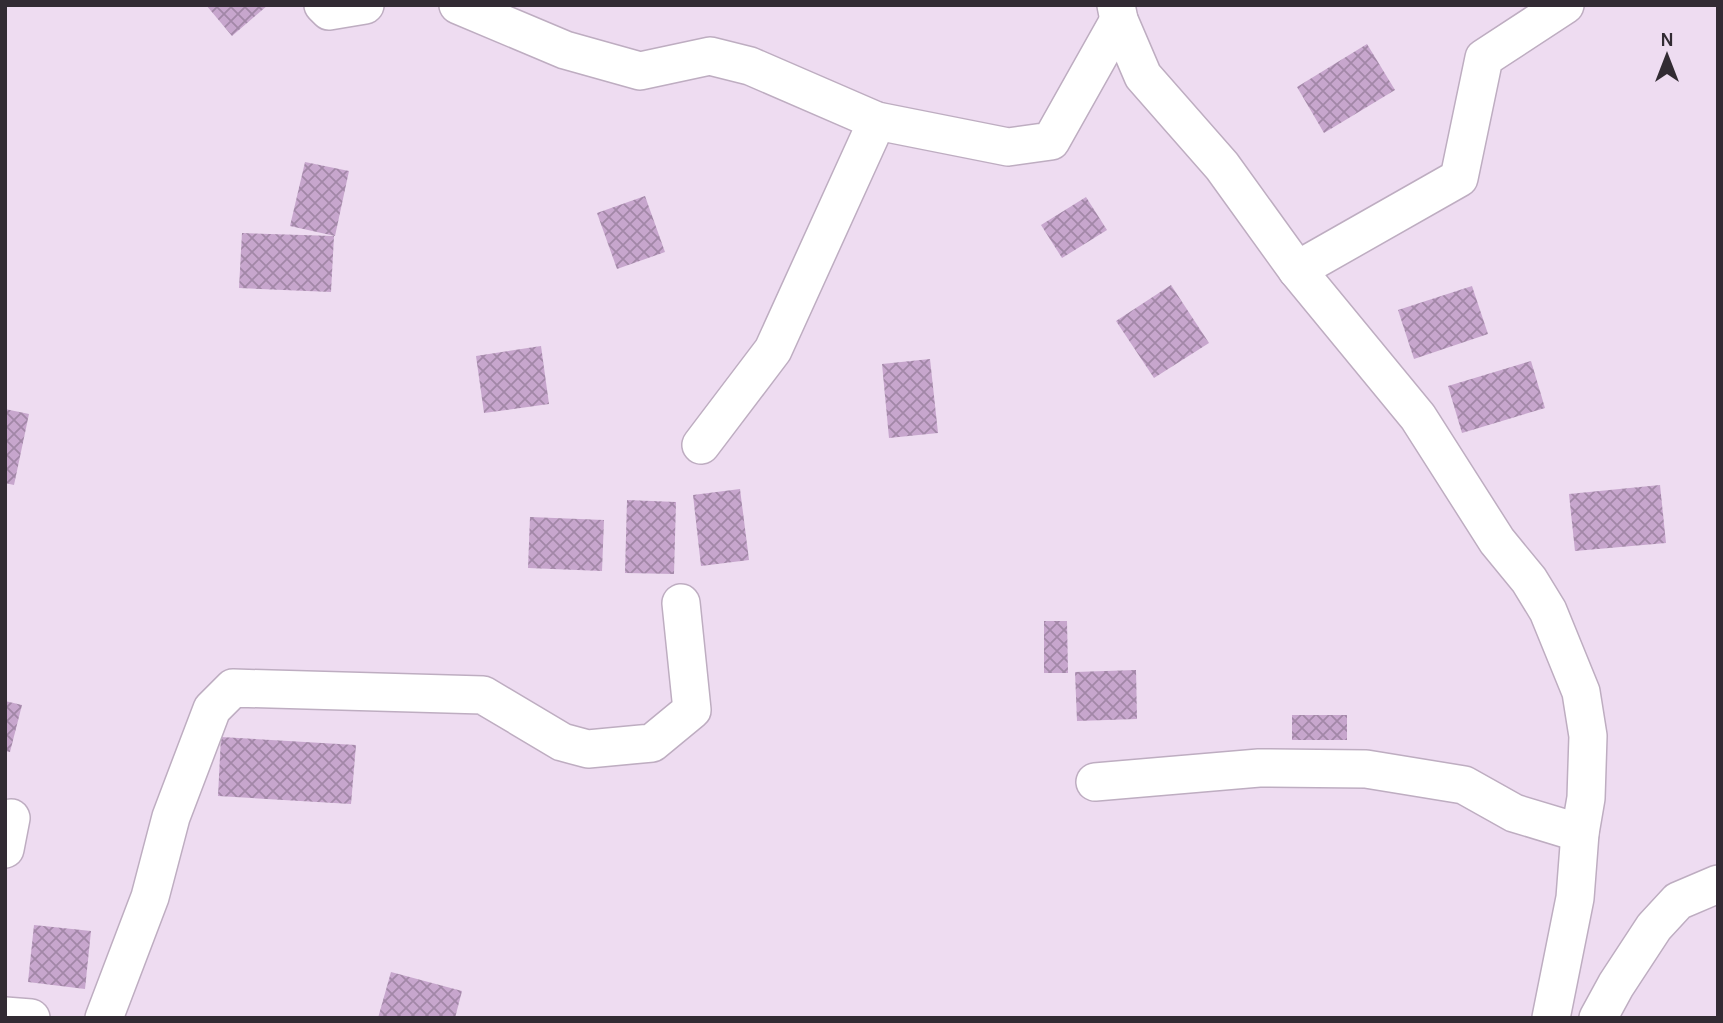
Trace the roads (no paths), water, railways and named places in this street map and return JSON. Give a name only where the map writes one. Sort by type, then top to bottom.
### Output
[{"type":"street","points":[[323,5],[329,11],[365,5]]},
{"type":"street","points":[[458,5],[565,50],[640,71],[710,56],[750,65],[877,121],[1008,147],[1051,141],[1118,13]]},
{"type":"street","points":[[1297,271],[1460,178],[1484,58],[1565,5]]},
{"type":"street","points":[[1118,13],[1143,76],[1222,166],[1297,271],[1418,417],[1497,541],[1529,580],[1548,611],[1581,692],[1588,736],[1586,798],[1580,833],[1575,898],[1551,1018]]},
{"type":"street","points":[[701,446],[773,350],[877,121]]},
{"type":"street","points":[[104,1018],[150,897],[171,817],[212,709],[233,688],[482,695],[562,742],[588,748],[652,743],[692,710],[681,603]]},
{"type":"street","points":[[1095,782],[1259,768],[1366,769],[1464,785],[1514,813],[1580,833]]},
{"type":"street","points":[[1598,1018],[1654,927],[1678,901],[1718,884]]},
{"type":"street","points":[[5,1016],[31,1018]]}]
